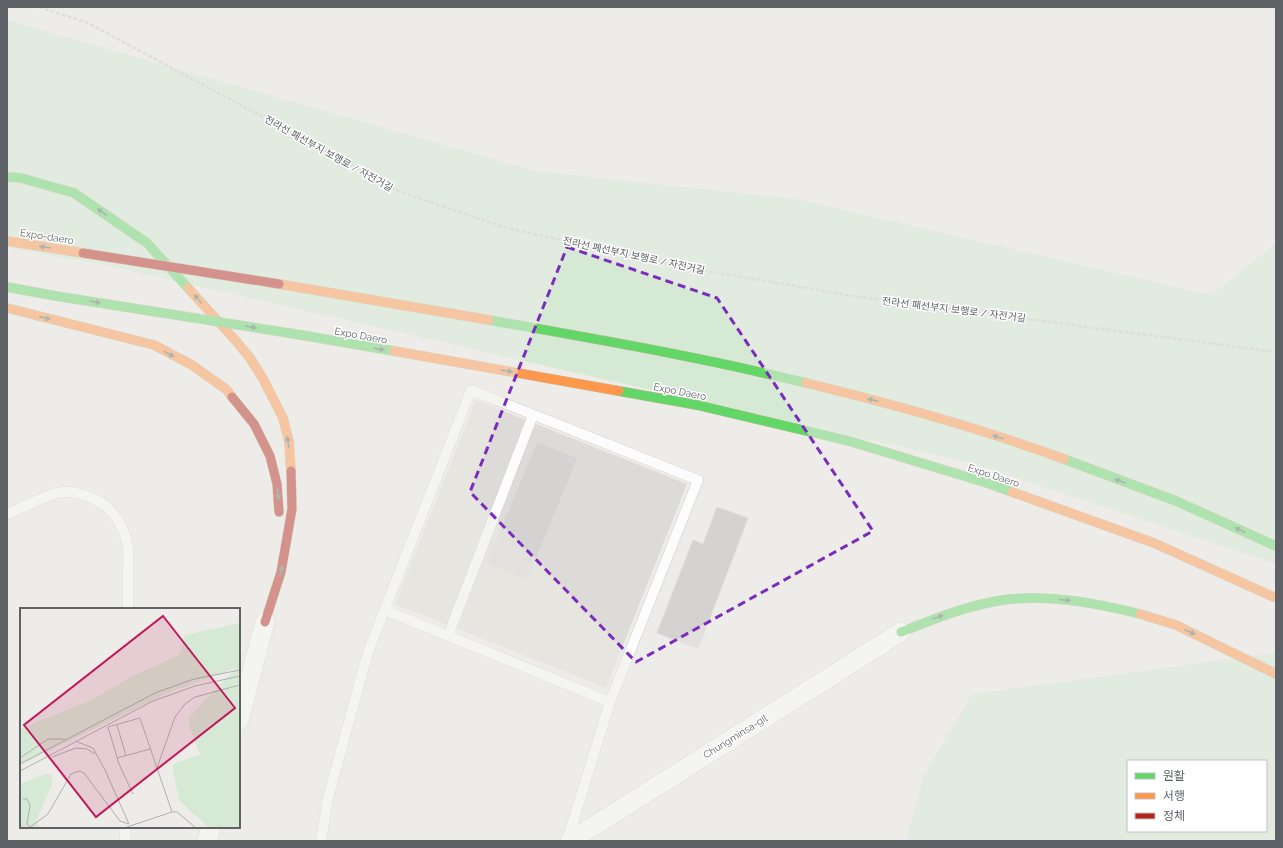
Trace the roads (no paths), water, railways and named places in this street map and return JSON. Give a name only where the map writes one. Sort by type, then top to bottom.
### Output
[{"type":"highway","points":[[7,177],[21,178],[74,193],[147,243],[236,341],[250,358],[262,377],[283,418],[289,442],[292,509],[281,572],[265,622]]},
{"type":"highway","name":"Expo-daero","points":[[7,241],[340,294],[602,340],[780,376],[891,404],[1036,449],[1176,501],[1276,546]]},
{"type":"highway","name":"Expo Daero","points":[[7,287],[295,334],[697,405],[849,441],[987,484],[1154,543],[1276,598]]},
{"type":"highway","points":[[7,308],[154,346],[192,365],[226,390],[254,424],[270,456],[277,484],[279,511],[278,518]]},
{"type":"highway","points":[[265,622],[270,577]]},
{"type":"highway","points":[[901,632],[983,603],[1015,598],[1072,600],[1104,605],[1164,621],[1276,674]]},
{"type":"street","points":[[240,716],[265,622]]},
{"type":"street","name":"Chungminsa-gil","points":[[568,841],[901,632]]},
{"type":"street","points":[[207,841],[211,828]]},
{"type":"lane","points":[[321,841],[328,798],[368,652],[472,390],[698,480],[610,702],[568,841]]},
{"type":"lane","points":[[448,636],[533,414]]},
{"type":"lane","points":[[7,514],[52,494],[62,492],[80,494],[89,497],[106,507],[113,513],[125,534],[128,548],[128,608]]},
{"type":"lane","points":[[385,610],[610,702]]},
{"type":"lane","points":[[125,828],[125,841]]}]
